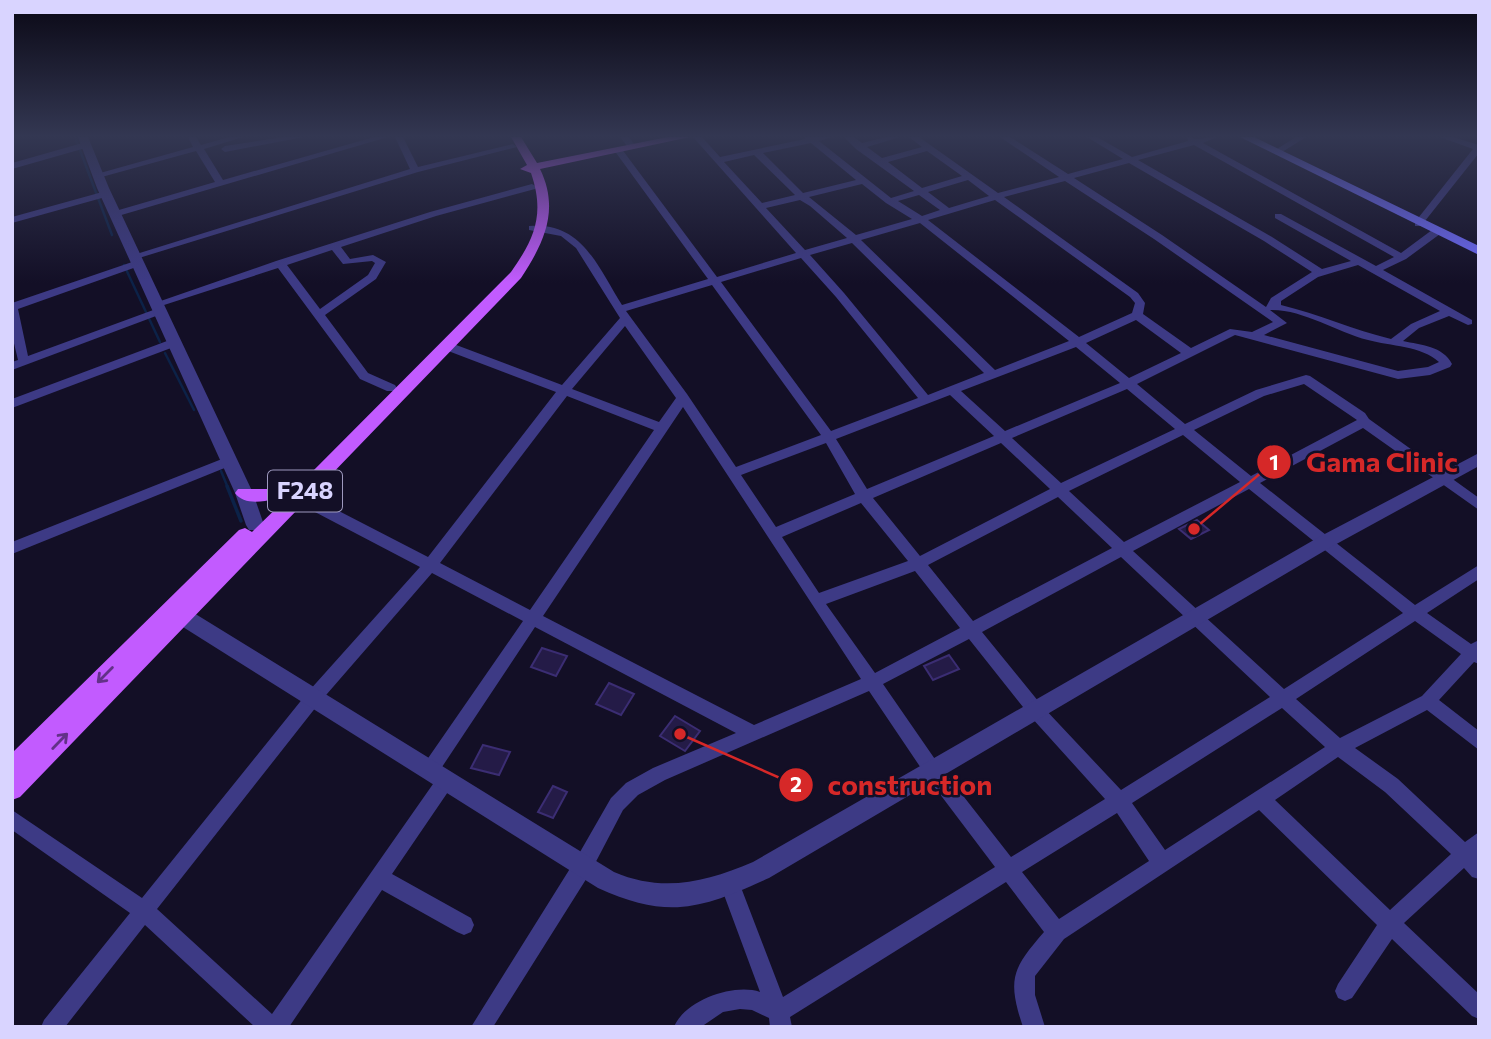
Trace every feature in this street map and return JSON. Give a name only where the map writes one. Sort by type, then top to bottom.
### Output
[{"type":"main road","name":"F248","points":[[12,768],[255,525],[297,491],[516,275],[537,229],[545,196],[540,185]]},
{"type":"main road","points":[[1343,185],[1479,251]]},
{"type":"main road","name":"F248","points":[[12,789],[182,616],[391,388],[506,273],[537,229]]},
{"type":"main road","points":[[243,493],[269,495],[297,491]]},
{"type":"street","points":[[98,185],[98,195],[115,214],[131,263],[153,311],[175,342],[255,525]]},
{"type":"street","points":[[115,214],[212,185]]},
{"type":"street","points":[[368,185],[131,263],[12,307],[18,364],[489,185]]},
{"type":"street","points":[[651,185],[714,281],[829,437],[863,495],[1037,712],[1121,803],[1163,864]]},
{"type":"street","points":[[741,185],[840,295],[925,399]]},
{"type":"street","points":[[790,185],[802,197],[810,198],[993,375]]},
{"type":"street","points":[[759,207],[845,185]]},
{"type":"street","points":[[868,185],[921,219],[1047,316],[1126,385],[1415,614],[1476,652],[1428,701],[1338,748],[1057,932],[1024,972],[1021,992],[1034,1027]]},
{"type":"street","points":[[911,185],[947,211]]},
{"type":"street","points":[[889,201],[939,185]]},
{"type":"street","points":[[980,185],[1134,295],[1140,303],[1138,315]]},
{"type":"street","points":[[51,1027],[314,697],[429,566],[622,313],[714,281],[1037,185]]},
{"type":"street","points":[[1076,185],[1268,308],[1281,323],[1255,335]]},
{"type":"street","points":[[1174,185],[1320,272]]},
{"type":"street","points":[[1272,185],[1402,257]]},
{"type":"street","points":[[1419,224],[1449,185]]},
{"type":"street","points":[[12,220],[98,195]]},
{"type":"street","points":[[1278,216],[1468,322]]},
{"type":"street","points":[[537,229],[564,234],[575,242],[683,397],[816,601],[874,681],[933,771],[1010,867],[1057,932]]},
{"type":"street","points":[[1374,271],[1402,257],[1436,232]]},
{"type":"street","points":[[318,315],[372,277],[380,262],[373,258],[347,262],[334,246]]},
{"type":"street","points":[[1268,308],[1301,281],[1320,272],[1358,262]]},
{"type":"street","points":[[280,263],[364,376],[391,388]]},
{"type":"street","points":[[772,535],[1126,385],[1234,331],[1398,375],[1430,371],[1446,364],[1443,358],[1430,351],[1268,308]]},
{"type":"street","points":[[1393,342],[1415,326],[1448,312]]},
{"type":"street","points":[[733,473],[993,375],[1138,315]]},
{"type":"street","points":[[1138,315],[1191,354]]},
{"type":"street","points":[[12,404],[175,342]]},
{"type":"street","points":[[447,346],[662,428]]},
{"type":"street","points":[[816,601],[919,563],[1061,489],[1260,393],[1306,379],[1361,416],[1364,422],[1479,505]]},
{"type":"street","points":[[952,390],[1061,489],[1194,620],[1338,748],[1354,755],[1471,847],[1479,870]]},
{"type":"street","points":[[12,819],[144,911],[273,1027],[378,877],[533,618],[683,397]]},
{"type":"street","points":[[481,1027],[583,866],[617,804],[632,789],[659,774],[874,681],[1364,422]]},
{"type":"street","points":[[182,616],[630,893],[658,898],[691,897],[761,870],[1037,712],[1325,542],[1479,459]]},
{"type":"street","points":[[12,548],[227,462]]},
{"type":"street","points":[[297,491],[429,566],[754,733]]},
{"type":"street","points":[[780,1019],[1010,867],[1121,803],[1479,571]]},
{"type":"street","points":[[1428,701],[1479,742]]},
{"type":"street","points":[[1261,799],[1479,1009]]},
{"type":"street","points":[[1345,991],[1391,922],[1471,847]]},
{"type":"street","points":[[378,877],[464,925]]},
{"type":"street","points":[[730,884],[780,1019]]},
{"type":"street","points":[[684,1027],[712,1005],[733,998],[762,1002],[780,1019]]},
{"type":"building","points":[[1197,520],[1209,530],[1191,539],[1179,529]]},
{"type":"building","points":[[542,648],[567,656],[556,676],[531,667]]},
{"type":"building","points":[[949,655],[959,669],[933,680],[924,666]]},
{"type":"building","points":[[609,683],[634,694],[621,715],[596,704]]},
{"type":"building","points":[[675,716],[700,731],[685,751],[660,736]]},
{"type":"building","points":[[483,745],[510,752],[499,775],[471,768]]},
{"type":"building","points":[[553,786],[567,792],[553,818],[538,812]]},
{"type":"waterway","points":[[93,185],[112,235]]},
{"type":"waterway","points":[[124,265],[160,342]]},
{"type":"waterway","points":[[165,353],[194,410]]},
{"type":"waterway","points":[[221,471],[228,488]]},
{"type":"waterway","points":[[227,486],[241,521]]},
{"type":"place","name":"Gama Clinic","points":[[1194,529]]},
{"type":"place","name":"construction","points":[[680,734]]}]
